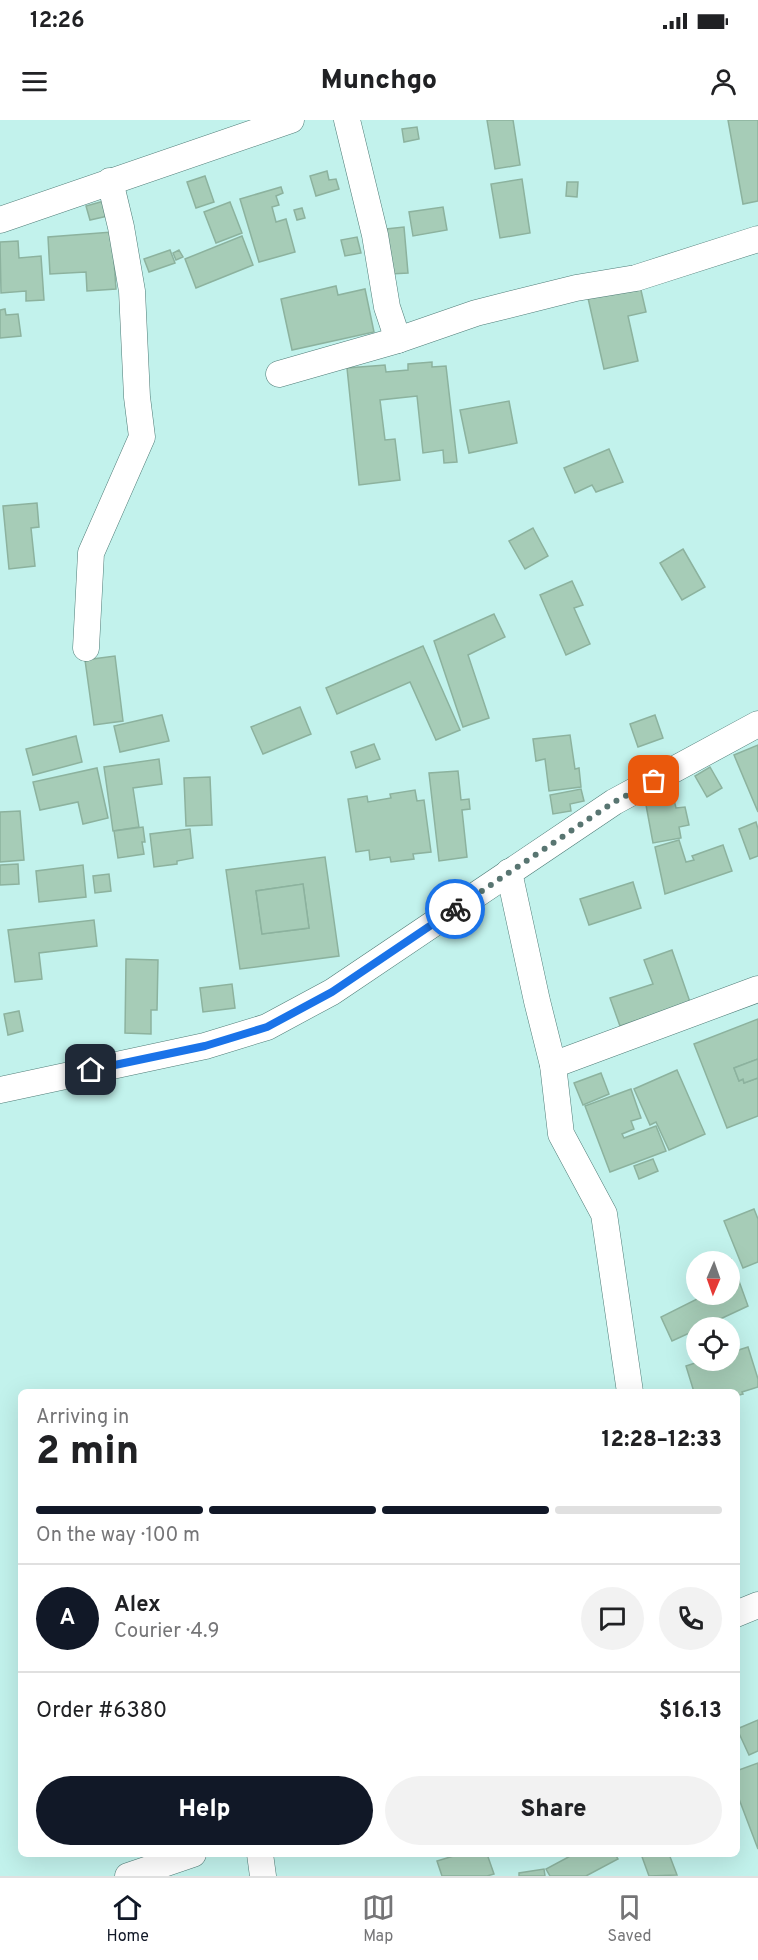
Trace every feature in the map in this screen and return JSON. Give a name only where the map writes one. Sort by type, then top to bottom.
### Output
[{"type":"street","points":[[0,220],[291,120]]},
{"type":"street","points":[[347,120],[375,235],[387,307],[398,340]]},
{"type":"street","points":[[86,648],[91,553],[142,437],[137,397],[132,291],[110,181]]},
{"type":"street","points":[[279,374],[398,340],[476,313],[576,288],[636,278],[758,238]]},
{"type":"street","points":[[0,1090],[205,1046],[267,1027],[332,992],[614,802],[758,724]]},
{"type":"street","points":[[509,872],[553,1065],[561,1134],[604,1214],[630,1389]]},
{"type":"street","points":[[553,1065],[758,989]]},
{"type":"street","points":[[740,1612],[758,1605]]},
{"type":"street","points":[[128,1876],[184,1857]]},
{"type":"street","points":[[260,1857],[263,1876]]},
{"type":"building","points":[[487,120],[513,120],[520,165],[495,169]]},
{"type":"building","points":[[728,120],[758,120],[758,201],[743,204]]},
{"type":"building","points":[[417,127],[419,139],[404,142],[402,129]]},
{"type":"building","points":[[327,171],[329,180],[336,179],[339,189],[316,196],[310,176]]},
{"type":"building","points":[[205,176],[214,202],[196,208],[187,182]]},
{"type":"building","points":[[522,179],[530,233],[500,238],[491,184]]},
{"type":"building","points":[[567,182],[578,182],[577,197],[566,196]]},
{"type":"building","points":[[281,187],[283,193],[276,196],[279,205],[272,207],[276,222],[286,219],[295,252],[259,262],[240,199]]},
{"type":"building","points":[[104,201],[108,216],[90,220],[86,206]]},
{"type":"building","points":[[230,202],[242,233],[216,243],[204,212]]},
{"type":"building","points":[[443,207],[447,230],[413,236],[409,212]]},
{"type":"building","points":[[302,208],[305,218],[297,220],[294,210]]},
{"type":"building","points":[[404,227],[408,273],[390,274],[386,229]]},
{"type":"building","points":[[112,232],[116,289],[87,291],[86,272],[50,274],[48,237]]},
{"type":"building","points":[[242,236],[253,265],[196,288],[185,259]]},
{"type":"building","points":[[357,237],[361,253],[345,256],[341,240]]},
{"type":"building","points":[[18,241],[19,258],[41,256],[44,300],[26,301],[26,291],[1,293],[0,242]]},
{"type":"building","points":[[170,250],[175,263],[149,272],[144,259]]},
{"type":"building","points":[[179,250],[183,257],[176,260],[173,253]]},
{"type":"building","points":[[336,286],[338,295],[365,289],[374,332],[292,350],[281,299]]},
{"type":"building","points":[[640,286],[646,312],[628,316],[638,361],[604,369],[588,298]]},
{"type":"building","points":[[5,309],[6,315],[18,314],[21,336],[0,338],[0,310]]},
{"type":"building","points":[[432,362],[432,367],[446,366],[457,462],[444,463],[443,450],[423,453],[417,396],[380,400],[385,440],[395,439],[400,480],[359,485],[347,368],[385,365],[386,372],[408,370],[408,364]]},
{"type":"building","points":[[509,401],[517,443],[469,453],[460,410]]},
{"type":"building","points":[[609,449],[623,482],[596,492],[592,485],[575,493],[564,468]]},
{"type":"building","points":[[37,503],[39,527],[31,528],[35,566],[9,569],[3,506]]},
{"type":"building","points":[[533,528],[548,556],[525,569],[509,541]]},
{"type":"building","points":[[683,549],[705,587],[682,600],[660,563]]},
{"type":"building","points":[[572,581],[583,605],[574,608],[590,644],[566,655],[540,595]]},
{"type":"building","points":[[494,614],[505,637],[468,655],[489,718],[463,727],[434,641]]},
{"type":"building","points":[[423,646],[460,730],[436,740],[410,682],[337,714],[326,688]]},
{"type":"building","points":[[115,656],[123,721],[94,725],[85,660]]},
{"type":"building","points":[[300,707],[311,734],[263,754],[251,727]]},
{"type":"building","points":[[162,715],[169,741],[120,752],[114,726]]},
{"type":"building","points":[[655,715],[663,738],[638,747],[630,724]]},
{"type":"building","points":[[570,735],[575,769],[579,768],[581,787],[549,791],[545,759],[536,761],[533,739]]},
{"type":"building","points":[[76,736],[82,762],[33,775],[26,749]]},
{"type":"building","points":[[374,744],[380,759],[356,768],[351,752]]},
{"type":"building","points":[[758,745],[758,812],[734,755]]},
{"type":"building","points":[[159,759],[162,784],[133,788],[139,827],[113,831],[104,767]]},
{"type":"building","points":[[710,767],[722,788],[707,797],[695,776]]},
{"type":"building","points":[[97,768],[108,818],[83,824],[78,802],[40,810],[33,782]]},
{"type":"building","points":[[458,771],[461,800],[469,799],[470,809],[462,810],[467,857],[439,861],[429,773]]},
{"type":"building","points":[[210,777],[212,825],[186,826],[184,778]]},
{"type":"building","points":[[581,789],[584,801],[570,804],[571,811],[553,814],[550,795]]},
{"type":"building","points":[[415,790],[417,801],[424,800],[431,852],[413,854],[414,859],[391,862],[390,857],[370,860],[369,850],[356,852],[348,799],[367,796],[368,802],[391,798],[390,794]]},
{"type":"building","points":[[674,800],[676,808],[685,807],[689,825],[679,827],[681,838],[653,843],[646,805]]},
{"type":"building","points":[[20,811],[24,860],[0,862],[0,812]]},
{"type":"building","points":[[756,822],[758,856],[750,859],[739,829]]},
{"type":"building","points":[[143,827],[144,854],[118,858],[114,831]]},
{"type":"building","points":[[190,829],[193,858],[177,861],[177,864],[154,867],[150,834]]},
{"type":"building","points":[[679,840],[686,862],[694,860],[692,856],[723,845],[732,871],[665,894],[655,847]]},
{"type":"building","points":[[325,857],[339,956],[240,969],[226,870]],"holes":[[[303,884],[309,928],[262,934],[256,891]]]},
{"type":"building","points":[[18,864],[19,884],[0,885],[0,865]]},
{"type":"building","points":[[83,865],[86,897],[39,902],[36,871]]},
{"type":"building","points":[[109,874],[111,891],[95,893],[93,876]]},
{"type":"building","points":[[633,882],[641,908],[589,925],[580,899]]},
{"type":"building","points":[[303,884],[309,928],[262,934],[256,891]]},
{"type":"building","points":[[94,920],[97,946],[39,953],[42,979],[15,982],[8,930]]},
{"type":"building","points":[[672,950],[690,1002],[620,1026],[610,998],[653,984],[644,960]]},
{"type":"building","points":[[126,959],[158,960],[157,1010],[151,1010],[151,1034],[125,1033]]},
{"type":"building","points":[[232,984],[235,1008],[203,1012],[200,988]]},
{"type":"building","points":[[19,1011],[23,1031],[8,1035],[4,1014]]},
{"type":"building","points":[[758,1019],[758,1059],[734,1068],[739,1081],[743,1079],[744,1083],[758,1078],[758,1116],[727,1128],[694,1044]]},
{"type":"building","points":[[758,1059],[758,1078],[744,1083],[743,1079],[739,1081],[734,1068]]},
{"type":"building","points":[[677,1070],[705,1134],[669,1150],[656,1122],[650,1125],[634,1089]]},
{"type":"building","points":[[601,1073],[609,1094],[583,1105],[574,1083]]},
{"type":"building","points":[[631,1089],[641,1118],[631,1121],[634,1129],[622,1134],[624,1138],[656,1126],[666,1151],[610,1172],[585,1106]]},
{"type":"building","points":[[653,1159],[658,1171],[639,1179],[634,1166]]},
{"type":"building","points":[[754,1209],[758,1219],[758,1262],[743,1268],[740,1251],[736,1251],[724,1221]]},
{"type":"building","points":[[740,1284],[748,1306],[724,1317],[686,1317],[686,1335],[672,1341],[661,1317],[686,1304],[740,1305]]},
{"type":"building","points":[[748,1347],[758,1379],[758,1387],[742,1392],[743,1394],[740,1395],[740,1389],[693,1389],[688,1371],[740,1371],[740,1350]]},
{"type":"building","points":[[758,1720],[758,1751],[749,1755],[740,1736],[740,1728]]},
{"type":"building","points":[[758,1763],[758,1849],[740,1802],[740,1770]]},
{"type":"building","points":[[450,1857],[488,1857],[494,1874],[442,1876],[437,1861]]},
{"type":"building","points":[[568,1857],[617,1857],[618,1859],[586,1876],[550,1876],[546,1869]]},
{"type":"building","points":[[642,1857],[670,1857],[677,1875],[649,1876]]},
{"type":"building","points":[[544,1869],[545,1876],[519,1876],[519,1873]]},
{"type":"way so far","points":[[455,909],[614,802],[654,781]]},
{"type":"route","points":[[91,1070],[205,1046],[267,1027],[332,992],[455,909]]}]
